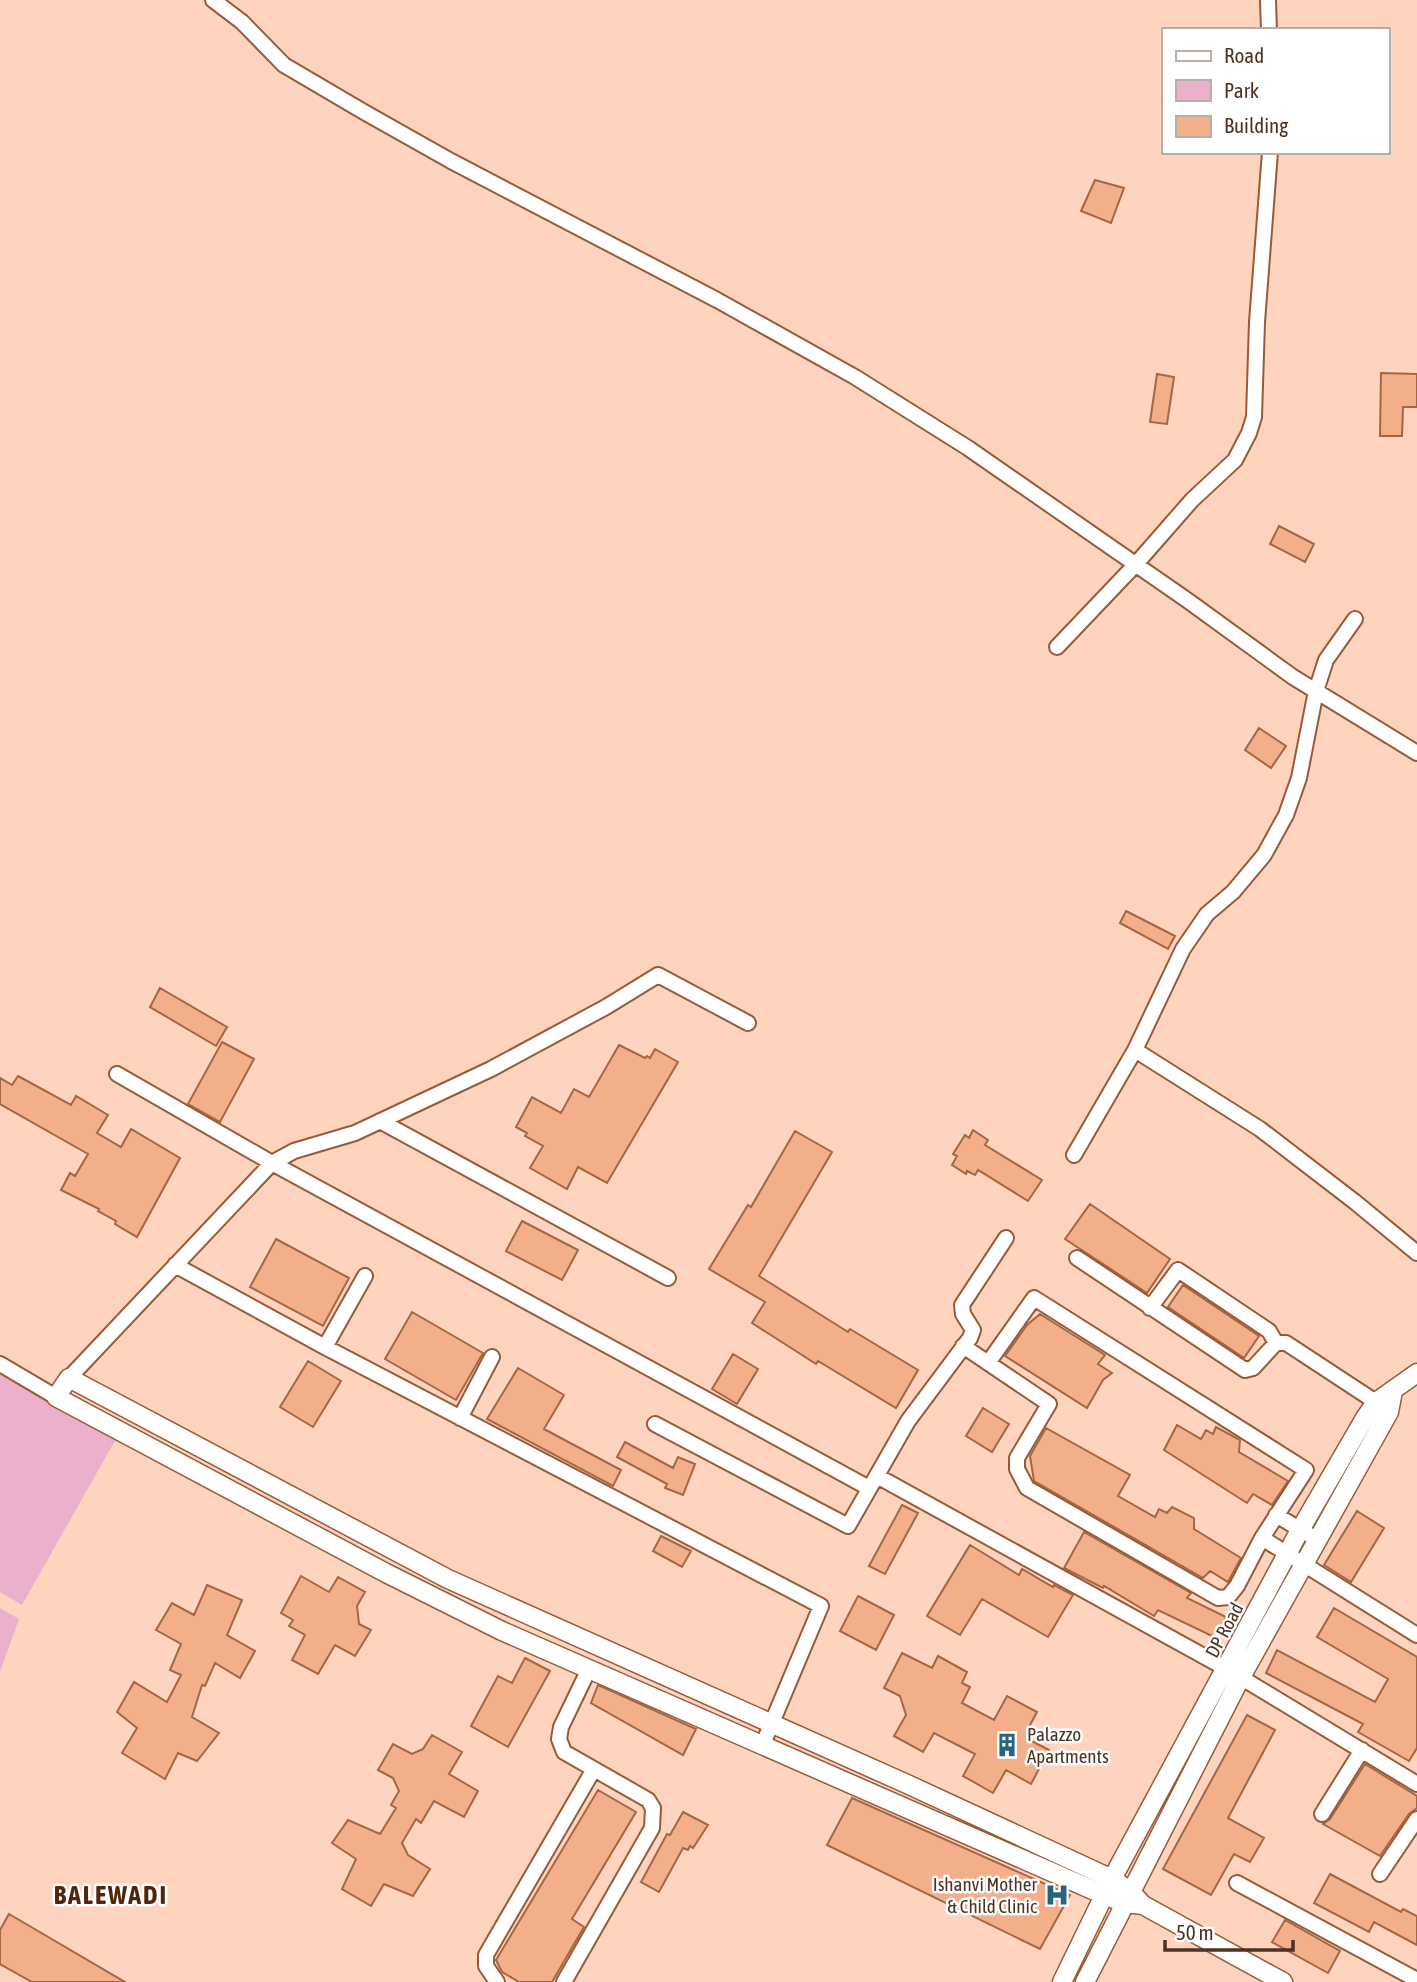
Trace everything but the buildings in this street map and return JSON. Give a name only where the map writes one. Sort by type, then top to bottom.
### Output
[{"type":"street","points":[[212,0],[242,22],[284,65],[451,161],[717,300],[855,377],[968,448],[1293,677],[1417,753]]},
{"type":"street","points":[[1268,0],[1269,28]]},
{"type":"street","points":[[1057,647],[1192,500],[1235,460],[1250,433],[1254,418],[1270,154]]},
{"type":"street","points":[[1074,1155],[1135,1050],[1183,949],[1207,914],[1233,892],[1264,855],[1286,815],[1299,778],[1316,691],[1326,660],[1355,619]]},
{"type":"street","points":[[56,1397],[69,1378],[272,1163],[295,1151],[355,1133],[491,1069],[659,975],[748,1023]]},
{"type":"street","points":[[1135,1050],[1260,1129],[1417,1253]]},
{"type":"street","points":[[117,1074],[272,1163],[1234,1673],[1417,1792]]},
{"type":"street","points":[[380,1121],[668,1278]]},
{"type":"street","points":[[655,1424],[848,1526],[908,1421],[973,1330],[963,1314],[962,1305],[1006,1238]]},
{"type":"street","points":[[1077,1258],[1245,1370],[1253,1368],[1276,1343],[1286,1343],[1383,1407]]},
{"type":"street","points":[[175,1265],[325,1348],[821,1606],[763,1744]]},
{"type":"street","points":[[1150,1308],[1178,1270],[1269,1331],[1276,1343]]},
{"type":"street","points":[[325,1348],[365,1276]]},
{"type":"street","points":[[963,1346],[988,1363],[1049,1404],[1017,1458],[1017,1469],[1027,1488],[1218,1598],[1228,1597],[1237,1586],[1262,1538],[1306,1470],[1034,1298],[988,1363]]},
{"type":"street","points":[[460,1418],[492,1357]]},
{"type":"street","points":[[0,1364],[56,1397],[386,1573],[502,1631],[763,1744],[1108,1887]]},
{"type":"street","name":"DP Road","points":[[1086,1982],[1133,1900],[1300,1530],[1393,1391],[1417,1373]]},
{"type":"street","points":[[69,1378],[448,1579],[772,1724],[1108,1887],[1283,1982]]},
{"type":"street","name":"DP Road","points":[[1062,1982],[1108,1887],[1234,1673],[1318,1540],[1383,1407]]},
{"type":"street","points":[[1276,1515],[1318,1540]]},
{"type":"street","points":[[1262,1538],[1417,1635]]},
{"type":"street","points":[[564,1982],[652,1828],[653,1808],[648,1800],[564,1752],[559,1739],[561,1727],[589,1669]]},
{"type":"street","points":[[1360,1754],[1417,1784]]},
{"type":"street","points":[[1322,1814],[1360,1754]]},
{"type":"street","points":[[497,1982],[486,1966],[486,1955],[594,1769]]},
{"type":"street","points":[[1380,1874],[1417,1819]]},
{"type":"street","points":[[1237,1883],[1417,1980]]},
{"type":"green space","points":[[0,1375],[117,1437],[22,1605],[0,1592]]},
{"type":"green space","points":[[0,1608],[19,1619],[0,1672]]},
{"type":"place","name":"Palazzo Apartments","points":[[1007,1745]]},
{"type":"place","name":"Ishanvi Mother & Child Clinic","points":[[1057,1895]]},
{"type":"district","name":"BALEWADI","points":[[111,1895]]}]
